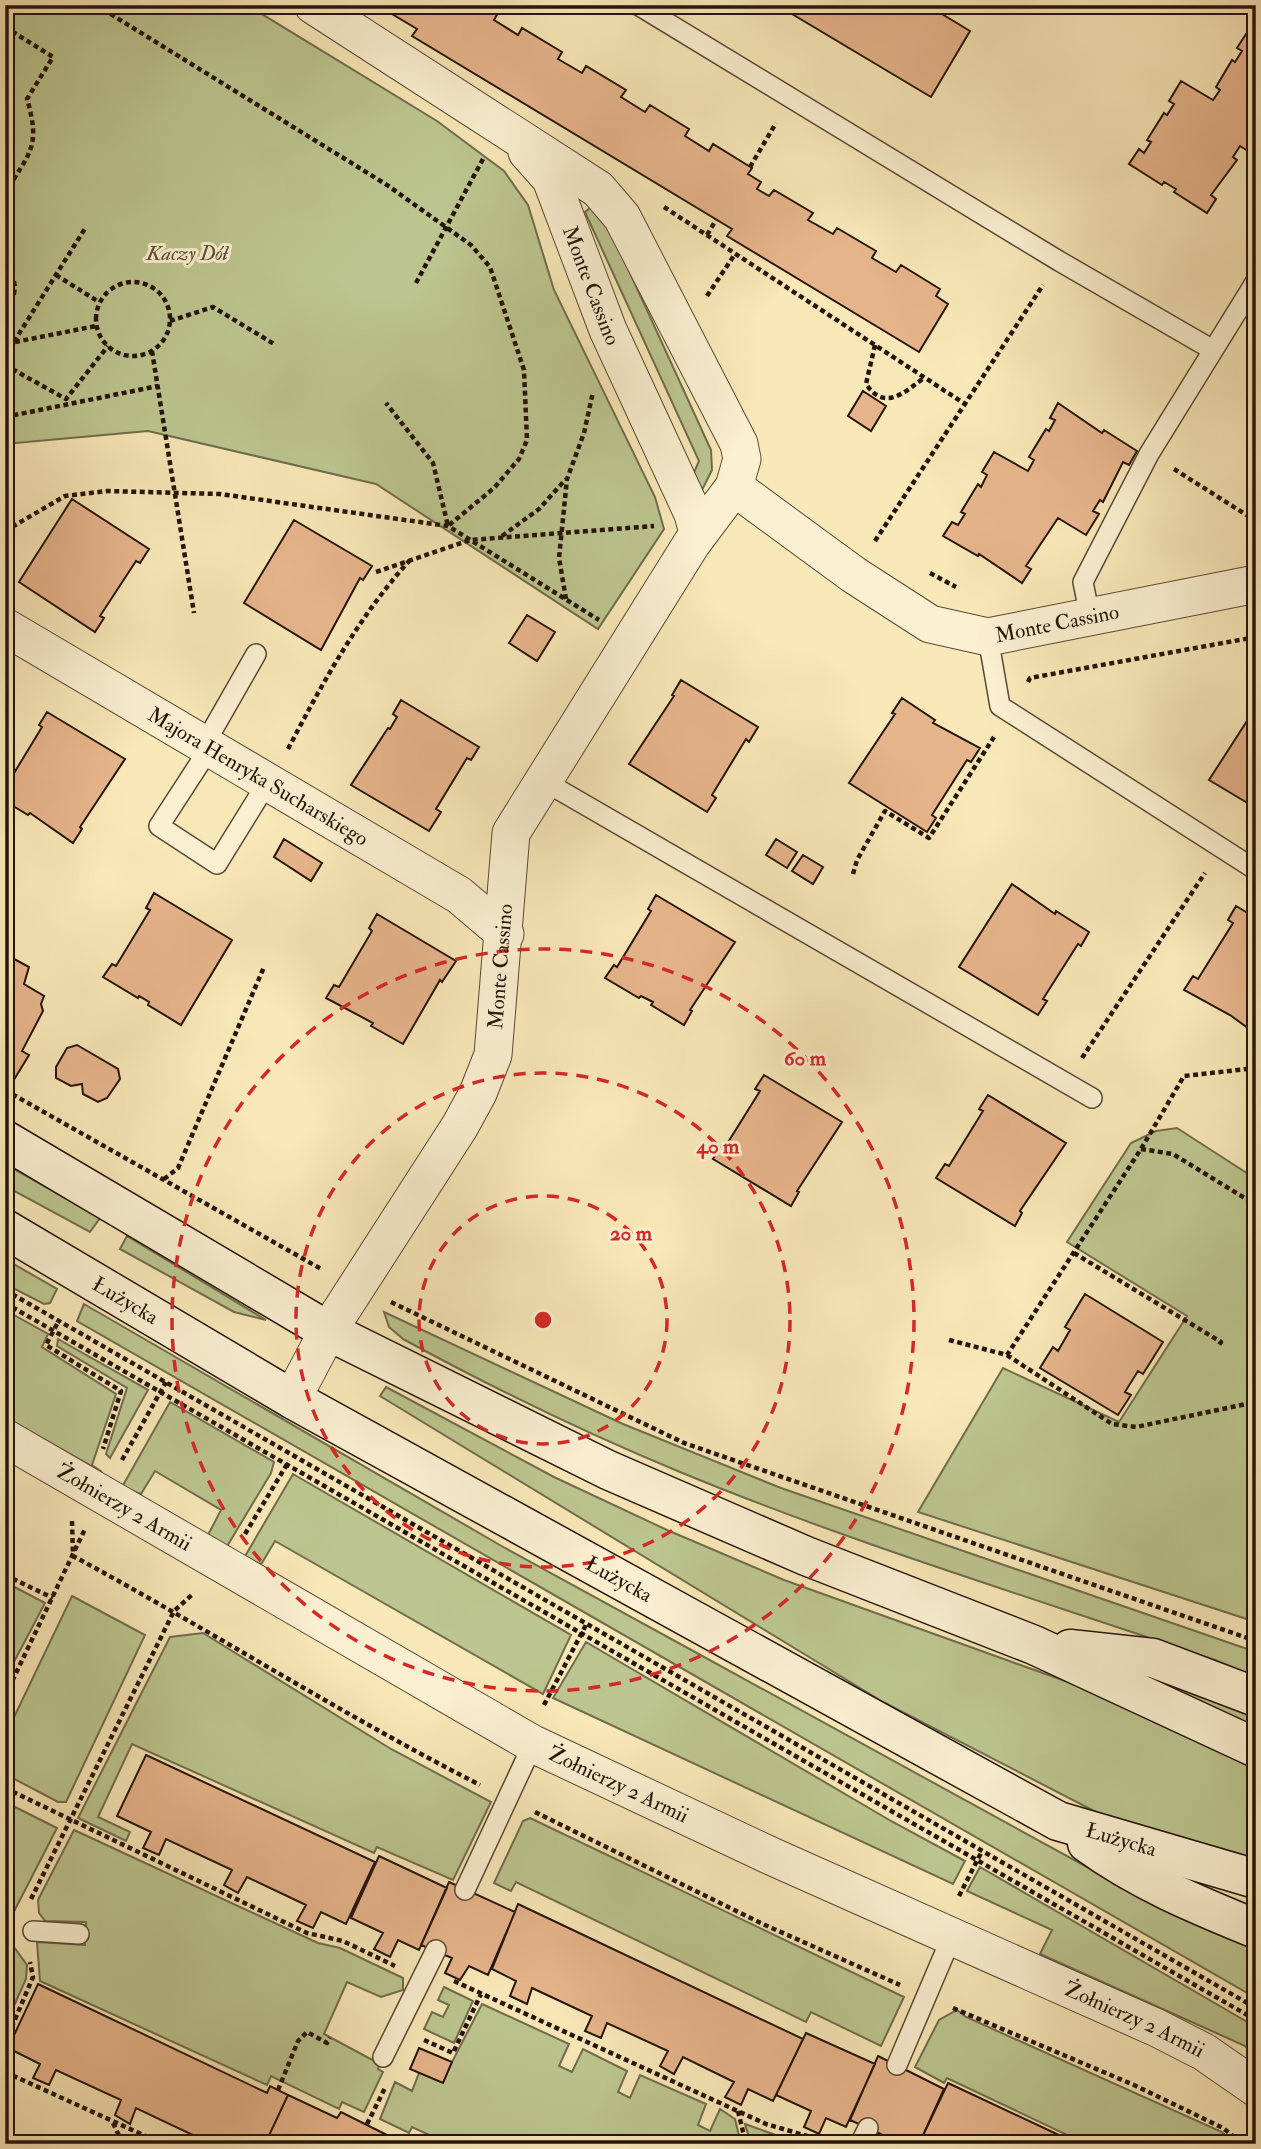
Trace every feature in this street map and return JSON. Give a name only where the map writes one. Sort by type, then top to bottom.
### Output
[{"type":"main road","points":[[5,1140],[328,1331],[608,1470],[806,1556],[1034,1645],[1256,1748]]},
{"type":"main road","name":"Łużycka","points":[[5,1229],[292,1399],[1058,1821],[1256,1879]]},
{"type":"main road","points":[[1034,1645],[1153,1657],[1256,1697]]},
{"type":"main road","points":[[1058,1821],[1113,1862],[1175,1895],[1256,1929]]},
{"type":"street","name":"Monte Cassino","points":[[313,5],[551,179],[608,330],[693,514],[698,533]]},
{"type":"street","name":"Monte Cassino","points":[[292,1399],[328,1331],[478,1093],[493,1055],[505,934],[511,833],[698,533],[736,482],[742,459],[739,444],[622,217],[598,189],[495,138]]},
{"type":"street","name":"Monte Cassino","points":[[736,482],[854,575],[930,624],[988,637],[1256,584]]},
{"type":"street","name":"Majora Henryka Sucharskiego","points":[[5,627],[459,895],[505,934]]},
{"type":"street","name":"Żołnierzy 2 Armii","points":[[5,1438],[100,1479],[224,1566],[530,1742],[771,1856],[1157,2028],[1203,2052],[1256,2088]]},
{"type":"lane","points":[[638,5],[1059,261],[1213,350]]},
{"type":"lane","points":[[1090,617],[1083,582],[1149,454],[1256,281]]},
{"type":"lane","points":[[988,637],[1000,706],[1256,870]]},
{"type":"lane","points":[[256,654],[206,747],[159,826],[217,864],[267,783]]},
{"type":"lane","points":[[542,780],[1092,1098]]},
{"type":"lane","points":[[465,1890],[530,1742]]},
{"type":"lane","points":[[33,1931],[79,1934]]},
{"type":"lane","points":[[897,2065],[952,1936]]},
{"type":"lane","points":[[383,2057],[436,1950]]},
{"type":"path","points":[[96,5],[387,185],[471,245],[490,267],[524,370],[527,440],[519,459],[494,488],[448,526]]},
{"type":"path","points":[[5,27],[53,57],[27,99],[36,130],[30,152],[5,193]]},
{"type":"path","points":[[750,167],[792,99]]},
{"type":"path","points":[[416,283],[495,138]]},
{"type":"path","points":[[656,202],[965,404]]},
{"type":"path","points":[[707,235],[716,220]]},
{"type":"path","points":[[6,354],[86,227]]},
{"type":"path","points":[[704,300],[735,254]]},
{"type":"path","points":[[863,535],[873,543],[1059,261]]},
{"type":"path","points":[[5,267],[15,285],[14,295],[5,308]]},
{"type":"path","points":[[56,275],[99,302]]},
{"type":"path","points":[[142,283],[163,297],[170,321],[167,333],[152,351],[129,356],[108,346],[96,326],[99,302],[117,285],[142,283]]},
{"type":"path","points":[[170,321],[213,307],[274,344]]},
{"type":"path","points":[[14,342],[96,326]]},
{"type":"path","points":[[5,345],[6,354]]},
{"type":"path","points":[[875,345],[866,384],[872,393],[886,401],[896,398],[925,377]]},
{"type":"path","points":[[67,406],[66,398],[108,346]]},
{"type":"path","points":[[152,351],[194,613]]},
{"type":"path","points":[[5,365],[66,398]]},
{"type":"path","points":[[5,417],[158,386]]},
{"type":"path","points":[[566,600],[559,558],[567,479],[584,433],[593,388]]},
{"type":"path","points":[[386,403],[433,463],[448,526]]},
{"type":"path","points":[[1149,454],[1256,521]]},
{"type":"path","points":[[501,537],[539,509],[567,479]]},
{"type":"path","points":[[5,531],[65,496],[107,491],[220,494],[448,526],[606,625]]},
{"type":"path","points":[[376,572],[470,540],[659,526]]},
{"type":"path","points":[[267,783],[339,654],[387,585],[412,558]]},
{"type":"path","points":[[1009,712],[1030,678],[1256,637]]},
{"type":"path","points":[[853,874],[857,860],[885,811],[929,838],[989,745]]},
{"type":"path","points":[[1066,1082],[1221,849]]},
{"type":"path","points":[[164,1179],[178,1168],[264,967]]},
{"type":"path","points":[[1007,1355],[1141,1149],[1184,1076],[1256,1068]]},
{"type":"path","points":[[5,1090],[310,1263],[684,1443],[1256,1641]]},
{"type":"path","points":[[1141,1149],[1172,1154],[1256,1205]]},
{"type":"path","points":[[1074,1253],[1221,1342],[1218,1347]]},
{"type":"path","points":[[5,1290],[1256,2008]]},
{"type":"path","points":[[5,1303],[288,1462],[1256,2020]]},
{"type":"path","points":[[5,1696],[73,1556],[100,1479],[121,1391],[46,1345],[57,1324]]},
{"type":"path","points":[[949,1340],[1007,1355],[1112,1424],[1136,1427],[1256,1402]]},
{"type":"path","points":[[123,1458],[166,1382]]},
{"type":"path","points":[[246,1532],[292,1455]]},
{"type":"path","points":[[73,1556],[174,1611],[395,1741],[507,1799],[765,1925],[927,1998],[1134,2085],[1223,2128],[1243,2144]]},
{"type":"path","points":[[30,1903],[174,1611],[224,1566]]},
{"type":"path","points":[[5,1574],[53,1598]]},
{"type":"path","points":[[530,1742],[586,1623]]},
{"type":"path","points":[[5,1788],[307,1933],[343,1941],[481,1994],[766,2124],[836,2144]]},
{"type":"path","points":[[968,1876],[982,1852]]},
{"type":"path","points":[[5,2043],[33,1977],[31,1963],[25,1954]]},
{"type":"path","points":[[422,2039],[453,2053],[481,1994]]},
{"type":"path","points":[[278,2090],[298,2041],[307,2032],[327,2043],[330,2038]]},
{"type":"path","points":[[5,2072],[163,2144]]},
{"type":"path","points":[[367,2124],[385,2089]]},
{"type":"path","points":[[737,2110],[746,2144]]},
{"type":"path","points":[[112,2122],[123,2144]]},
{"type":"green space","name":"Kaczy Dół","points":[[5,5],[247,5],[437,121],[504,171],[528,205],[554,290],[655,497],[664,529],[598,629],[376,484],[148,431],[5,444]]},
{"type":"green space","points":[[591,207],[603,214],[711,450],[712,470],[701,492],[692,477],[699,461],[585,212]]},
{"type":"green space","points":[[1177,1128],[1256,1179],[1256,1622],[918,1512],[1003,1368],[1119,1422],[1187,1316],[1067,1242],[1131,1143],[1156,1131]]},
{"type":"green space","points":[[5,1164],[100,1218],[90,1232],[5,1186]]},
{"type":"green space","points":[[127,1236],[266,1320],[234,1312],[120,1249]]},
{"type":"green space","points":[[5,1259],[57,1289],[50,1303],[44,1304],[5,1284]]},
{"type":"green space","points":[[84,1304],[505,1548],[1129,1890],[1256,1945],[1256,1998],[77,1321]]},
{"type":"green space","points":[[5,1310],[48,1334],[42,1347],[116,1394],[92,1465],[102,1472],[5,1417]]},
{"type":"green space","points":[[384,1312],[623,1424],[781,1488],[1256,1652],[1256,1677],[1215,1660],[879,1547],[680,1472],[540,1409],[403,1339],[389,1327]]},
{"type":"green space","points":[[58,1339],[148,1390],[110,1458],[106,1454],[127,1388],[57,1346]]},
{"type":"green space","points":[[386,1387],[554,1477],[667,1530],[784,1580],[1118,1700],[1256,1759],[1256,1867],[1098,1813],[883,1702],[380,1396]]},
{"type":"green space","points":[[170,1402],[274,1462],[271,1473],[226,1548],[208,1535],[221,1510],[155,1471],[141,1494],[122,1487]]},
{"type":"green space","points":[[293,1474],[571,1635],[543,1694],[275,1541],[262,1563],[255,1565],[244,1558]]},
{"type":"green space","points":[[5,1582],[45,1603],[5,1679]]},
{"type":"green space","points":[[72,1596],[145,1635],[66,1802],[58,1802],[5,1774],[5,1736]]},
{"type":"green space","points":[[203,1633],[391,1749],[491,1802],[453,1880],[377,1847],[374,1853],[132,1744],[98,1817],[130,1832],[126,1841],[78,1818],[170,1637]]},
{"type":"green space","points":[[586,1642],[891,1821],[965,1861],[953,1884],[553,1698]]},
{"type":"green space","points":[[1162,1680],[1256,1712],[1256,1729],[1167,1688]]},
{"type":"green space","points":[[5,1802],[57,1828],[5,1929]]},
{"type":"green space","points":[[530,1818],[904,1997],[881,2046],[811,2012],[806,2022],[516,1882],[511,1891],[494,1883],[523,1821]]},
{"type":"green space","points":[[74,1830],[318,1943],[340,1948],[403,1978],[403,1990],[381,1997],[347,1982],[324,2034],[380,2064],[378,2069],[383,2072],[364,2112],[342,2102],[339,2109],[271,2076],[267,2085],[40,1981],[37,1942],[85,1945],[86,1922],[45,1921],[39,1913],[38,1900]]},
{"type":"green space","points":[[980,1867],[1256,2027],[1256,2054],[1243,2045],[1040,1954],[1052,1930],[967,1891]]},
{"type":"green space","points":[[14,1947],[27,1965],[26,1979],[5,2026],[5,1963]]},
{"type":"green space","points":[[444,1987],[473,2001],[454,2043],[424,2029],[432,2012],[443,2017],[449,2005],[438,2000]]},
{"type":"green space","points":[[482,2004],[569,2044],[559,2066],[572,2072],[583,2049],[627,2071],[618,2092],[630,2098],[640,2075],[706,2104],[698,2125],[710,2131],[720,2109],[735,2119],[741,2144],[449,2144],[412,2127],[409,2133],[380,2119],[395,2082],[412,2091],[419,2073],[452,2062]]},
{"type":"green space","points":[[957,2010],[966,2017],[1222,2132],[1235,2144],[1086,2144],[947,2078],[944,2083],[915,2067],[939,2020]]},
{"type":"green space","points":[[745,2124],[801,2144],[751,2144]]},
{"type":"building","points":[[377,5],[486,5],[498,13],[494,20],[518,35],[522,28],[562,52],[558,59],[582,73],[586,66],[626,90],[621,97],[645,112],[650,105],[689,129],[685,136],[709,151],[713,144],[752,168],[748,174],[761,182],[757,189],[769,196],[774,190],[813,213],[808,220],[833,234],[837,228],[876,251],[872,258],[896,272],[901,265],[940,289],[936,296],[948,304],[919,352],[727,236],[732,229],[412,36],[417,29]]},
{"type":"building","points":[[777,5],[927,5],[970,31],[931,97]]},
{"type":"building","points":[[1246,34],[1256,40],[1256,156],[1240,146],[1233,157],[1237,160],[1211,195],[1216,199],[1207,213],[1174,192],[1176,189],[1164,182],[1162,185],[1129,164],[1139,149],[1144,153],[1151,142],[1147,140],[1164,113],[1167,115],[1174,104],[1169,101],[1181,81],[1213,100],[1220,90],[1216,87],[1232,60],[1235,62],[1242,51],[1237,48]]},
{"type":"building","points":[[863,391],[886,406],[871,431],[848,416]]},
{"type":"building","points":[[1058,403],[1102,433],[1104,430],[1137,451],[1129,465],[1123,462],[1103,502],[1100,500],[1093,511],[1099,514],[1086,535],[1058,518],[1026,566],[1031,569],[1022,583],[979,554],[978,556],[943,536],[952,522],[958,525],[965,514],[961,512],[978,484],[981,487],[987,475],[982,472],[994,452],[1028,471],[1034,460],[1029,457],[1046,429],[1049,431],[1055,420],[1050,418]]},
{"type":"building","points":[[72,499],[149,549],[140,563],[136,561],[100,616],[104,618],[95,632],[19,582]]},
{"type":"building","points":[[294,520],[372,566],[363,580],[360,578],[321,650],[244,603]]},
{"type":"building","points":[[527,615],[555,632],[537,661],[509,643]]},
{"type":"building","points":[[681,680],[758,727],[749,742],[746,739],[712,795],[716,798],[707,812],[629,764],[674,696],[672,695]]},
{"type":"building","points":[[902,698],[935,720],[933,723],[980,748],[971,762],[967,760],[932,815],[936,818],[927,832],[849,783],[895,714],[892,713]]},
{"type":"building","points":[[401,700],[479,747],[471,760],[467,758],[436,809],[441,812],[429,831],[351,785],[388,728],[390,729],[397,717],[393,714]]},
{"type":"building","points":[[1256,702],[1256,808],[1209,780],[1254,710]]},
{"type":"building","points":[[47,712],[125,759],[80,827],[82,829],[73,843],[30,813],[28,815],[5,801],[5,781],[8,783],[42,727],[39,725]]},
{"type":"building","points":[[284,839],[322,863],[311,881],[274,857]]},
{"type":"building","points":[[776,839],[797,852],[787,868],[766,855]]},
{"type":"building","points":[[803,855],[823,867],[813,884],[792,871]]},
{"type":"building","points":[[1012,884],[1055,914],[1056,911],[1089,932],[1081,946],[1078,944],[1043,999],[1047,1001],[1038,1015],[959,967]]},
{"type":"building","points":[[154,893],[232,940],[181,1025],[148,1005],[149,1002],[103,977],[112,964],[116,966],[150,910],[146,908]]},
{"type":"building","points":[[656,895],[735,942],[690,1010],[692,1011],[684,1025],[651,1005],[653,1002],[641,996],[639,998],[605,978],[614,965],[617,967],[651,911],[648,909]]},
{"type":"building","points":[[1236,906],[1256,918],[1256,1034],[1230,1015],[1184,990],[1193,976],[1198,979],[1233,923],[1228,920]]},
{"type":"building","points":[[377,914],[456,961],[442,982],[440,980],[403,1044],[371,1026],[373,1023],[326,998],[334,985],[339,987],[372,931],[369,928]]},
{"type":"building","points":[[5,954],[29,967],[24,984],[44,996],[41,1004],[43,1011],[22,1051],[29,1055],[12,1083],[5,1079]]},
{"type":"building","points":[[77,1045],[118,1069],[120,1079],[107,1098],[98,1102],[83,1094],[82,1084],[71,1086],[56,1078],[56,1067],[67,1048]]},
{"type":"building","points":[[764,1075],[842,1122],[797,1191],[799,1192],[791,1206],[713,1159],[722,1145],[725,1147],[760,1091],[755,1089]]},
{"type":"building","points":[[988,1095],[1066,1143],[1020,1211],[1022,1213],[1015,1226],[936,1178],[945,1164],[949,1166],[983,1111],[979,1109]]},
{"type":"building","points":[[1085,1294],[1163,1342],[1143,1374],[1138,1371],[1125,1392],[1131,1395],[1118,1415],[1040,1368],[1053,1347],[1058,1351],[1070,1330],[1065,1327]]},
{"type":"building","points":[[146,1755],[375,1862],[346,1924],[321,1912],[313,1928],[297,1921],[306,1905],[247,1877],[238,1893],[224,1885],[232,1870],[166,1839],[159,1855],[143,1848],[151,1832],[117,1816]]},
{"type":"building","points":[[379,1856],[447,1888],[419,1950],[398,1940],[390,1957],[374,1949],[383,1933],[351,1918]]},
{"type":"building","points":[[449,1882],[515,1912],[488,1975],[469,1966],[460,1980],[445,1973],[452,1958],[421,1945]]},
{"type":"building","points":[[518,1904],[803,2039],[773,2101],[748,2089],[741,2105],[725,2097],[734,2082],[683,2057],[674,2074],[660,2066],[668,2051],[607,2023],[601,2038],[585,2031],[592,2016],[532,1988],[527,2004],[510,1996],[516,1981],[492,1969]]},
{"type":"building","points":[[38,1984],[267,2093],[270,2086],[288,2095],[265,2144],[191,2144],[195,2136],[136,2108],[130,2124],[115,2115],[121,2100],[56,2070],[49,2085],[33,2078],[40,2064],[8,2048]]},
{"type":"building","points":[[806,2033],[875,2064],[846,2127],[826,2118],[819,2134],[804,2127],[811,2111],[776,2095]]},
{"type":"building","points":[[419,2048],[452,2062],[443,2083],[410,2069]]},
{"type":"building","points":[[878,2056],[944,2089],[919,2144],[877,2144],[881,2134],[850,2120]]},
{"type":"building","points":[[948,2083],[1078,2144],[919,2144]]},
{"type":"building","points":[[288,2095],[337,2118],[341,2112],[405,2144],[265,2144]]}]
